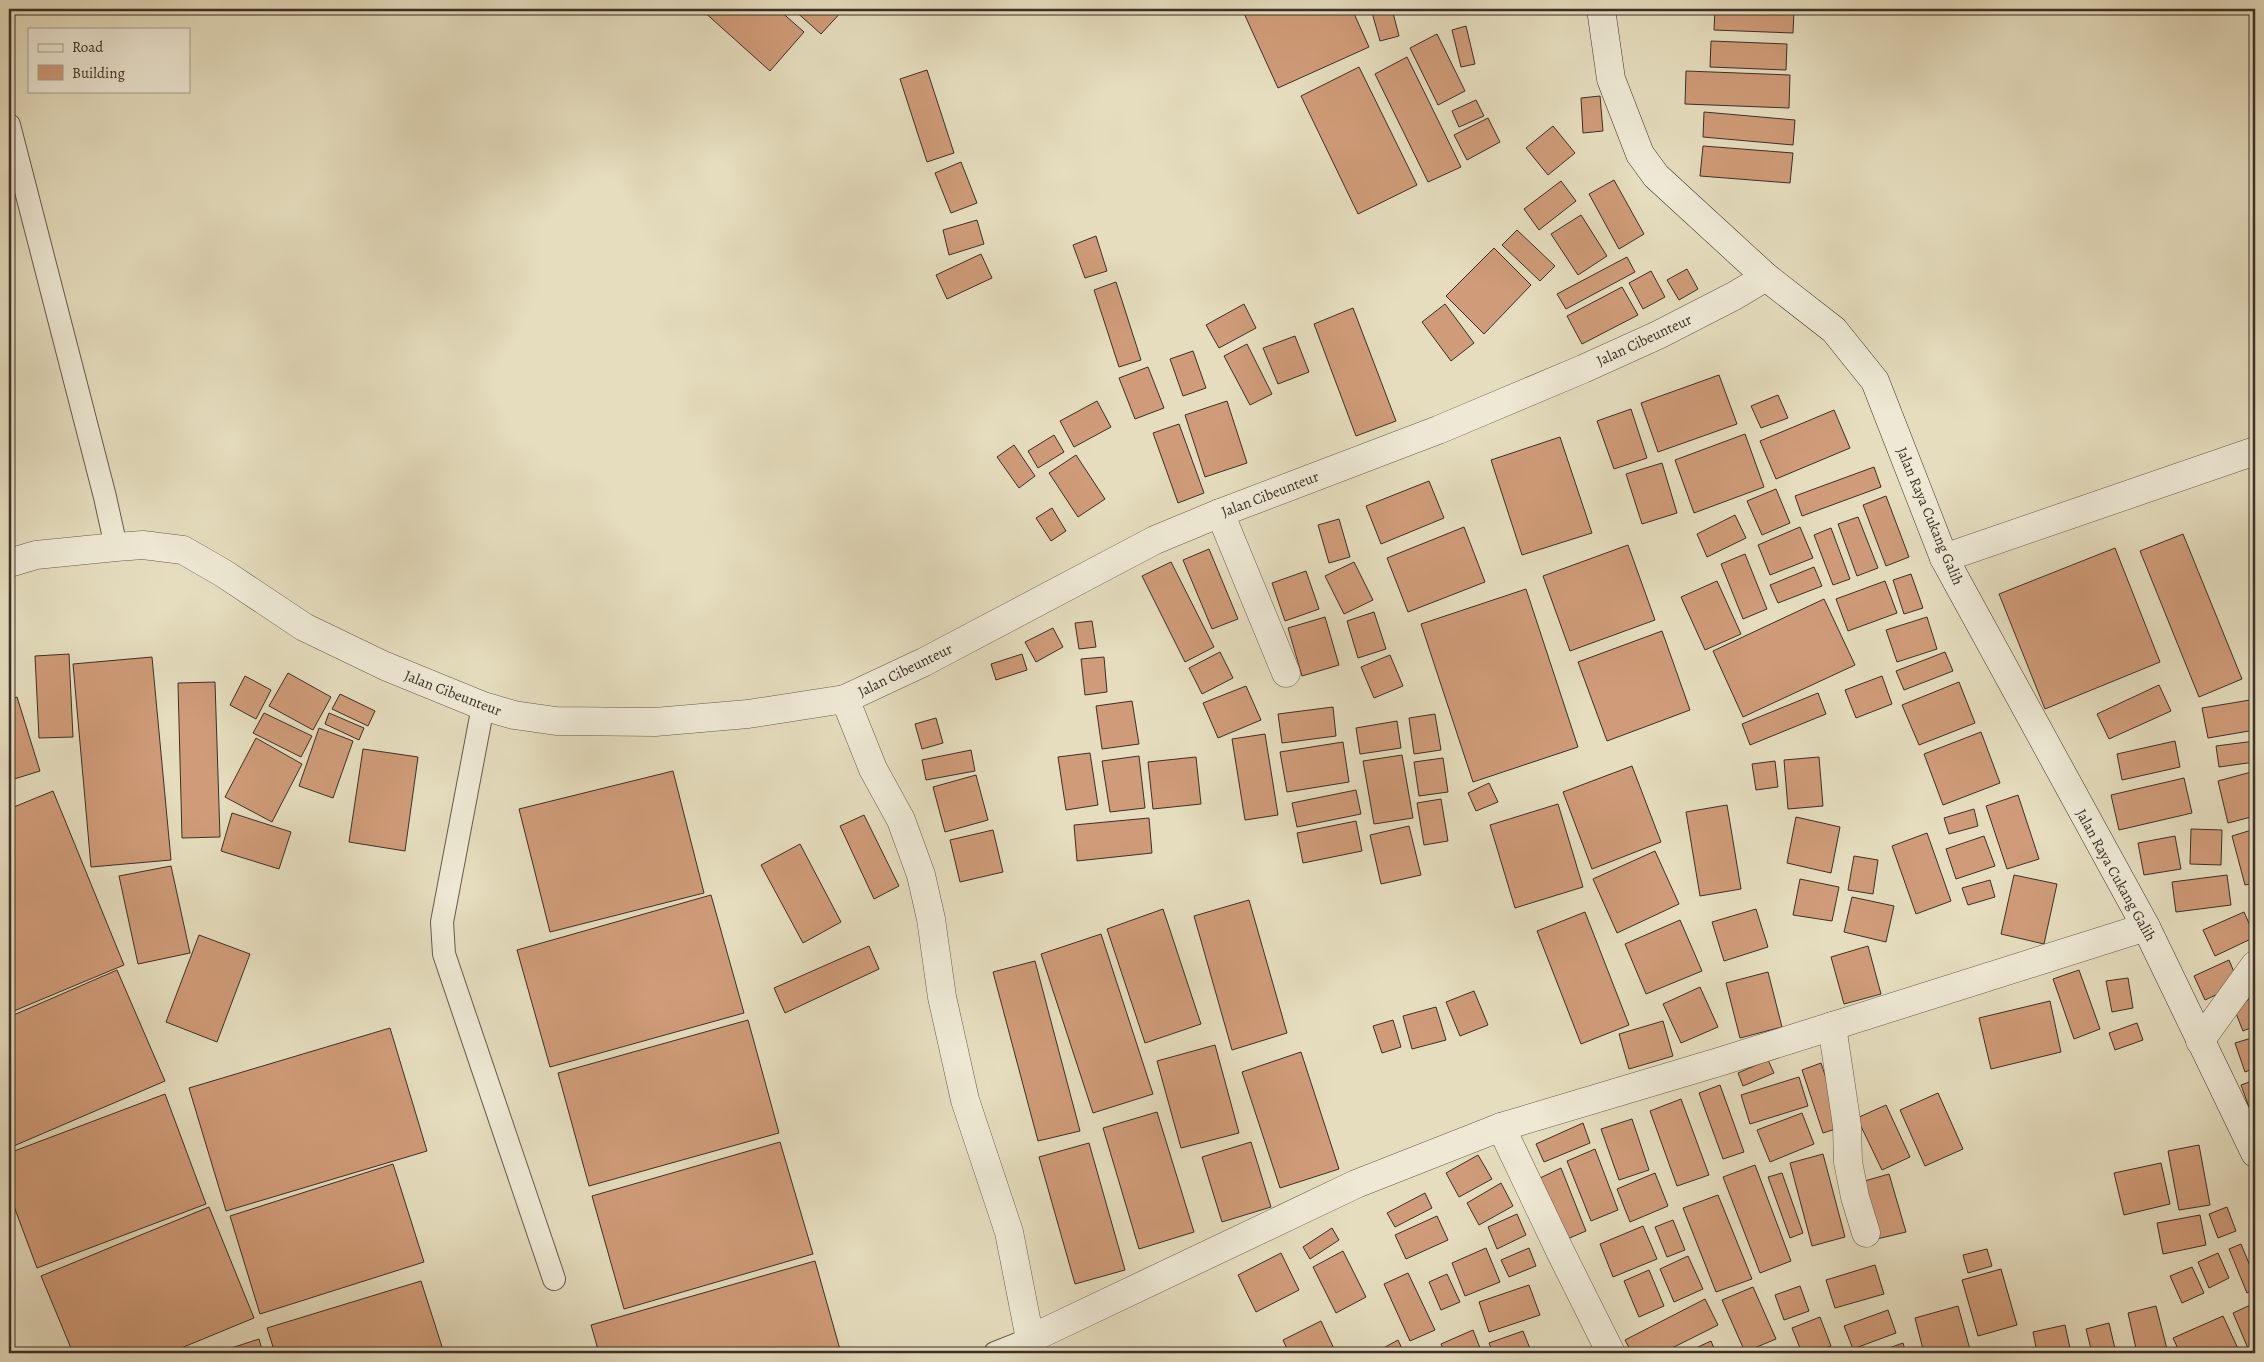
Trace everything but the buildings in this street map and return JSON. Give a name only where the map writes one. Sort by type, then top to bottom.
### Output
[{"type":"street","name":"Jalan Raya Cukang Galih","points":[[1601,9],[1610,79],[1640,154],[1656,176],[1766,277],[1834,330],[1875,381],[1944,558],[2146,927],[2255,1153]]},
{"type":"street","name":"Jalan Cibeunteur","points":[[9,563],[36,555],[116,547],[143,545],[183,550],[223,573],[304,628],[385,666],[483,706],[514,715],[556,721],[655,722],[748,714],[844,699],[924,662],[1155,540],[1220,513],[1438,430],[1583,369],[1658,335],[1734,296],[1766,277]]},
{"type":"street","points":[[1944,558],[2255,451]]},
{"type":"street","points":[[1220,513],[1286,673]]},
{"type":"street","points":[[844,699],[873,770],[901,820],[920,875],[931,919],[942,997],[963,1091],[1009,1232],[1030,1339],[1356,1184],[1502,1127],[2146,927]]},
{"type":"street","points":[[2200,1041],[2255,965]]},
{"type":"street","points":[[1832,1026],[1847,1126],[1848,1162],[1855,1197],[1866,1233]]},
{"type":"street","points":[[1502,1127],[1560,1251],[1611,1353]]},
{"type":"lane","points":[[9,125],[106,496],[116,547]]},
{"type":"lane","points":[[483,706],[442,922],[444,954],[554,1279]]},
{"type":"lane","points":[[995,1353],[1030,1339]]}]
